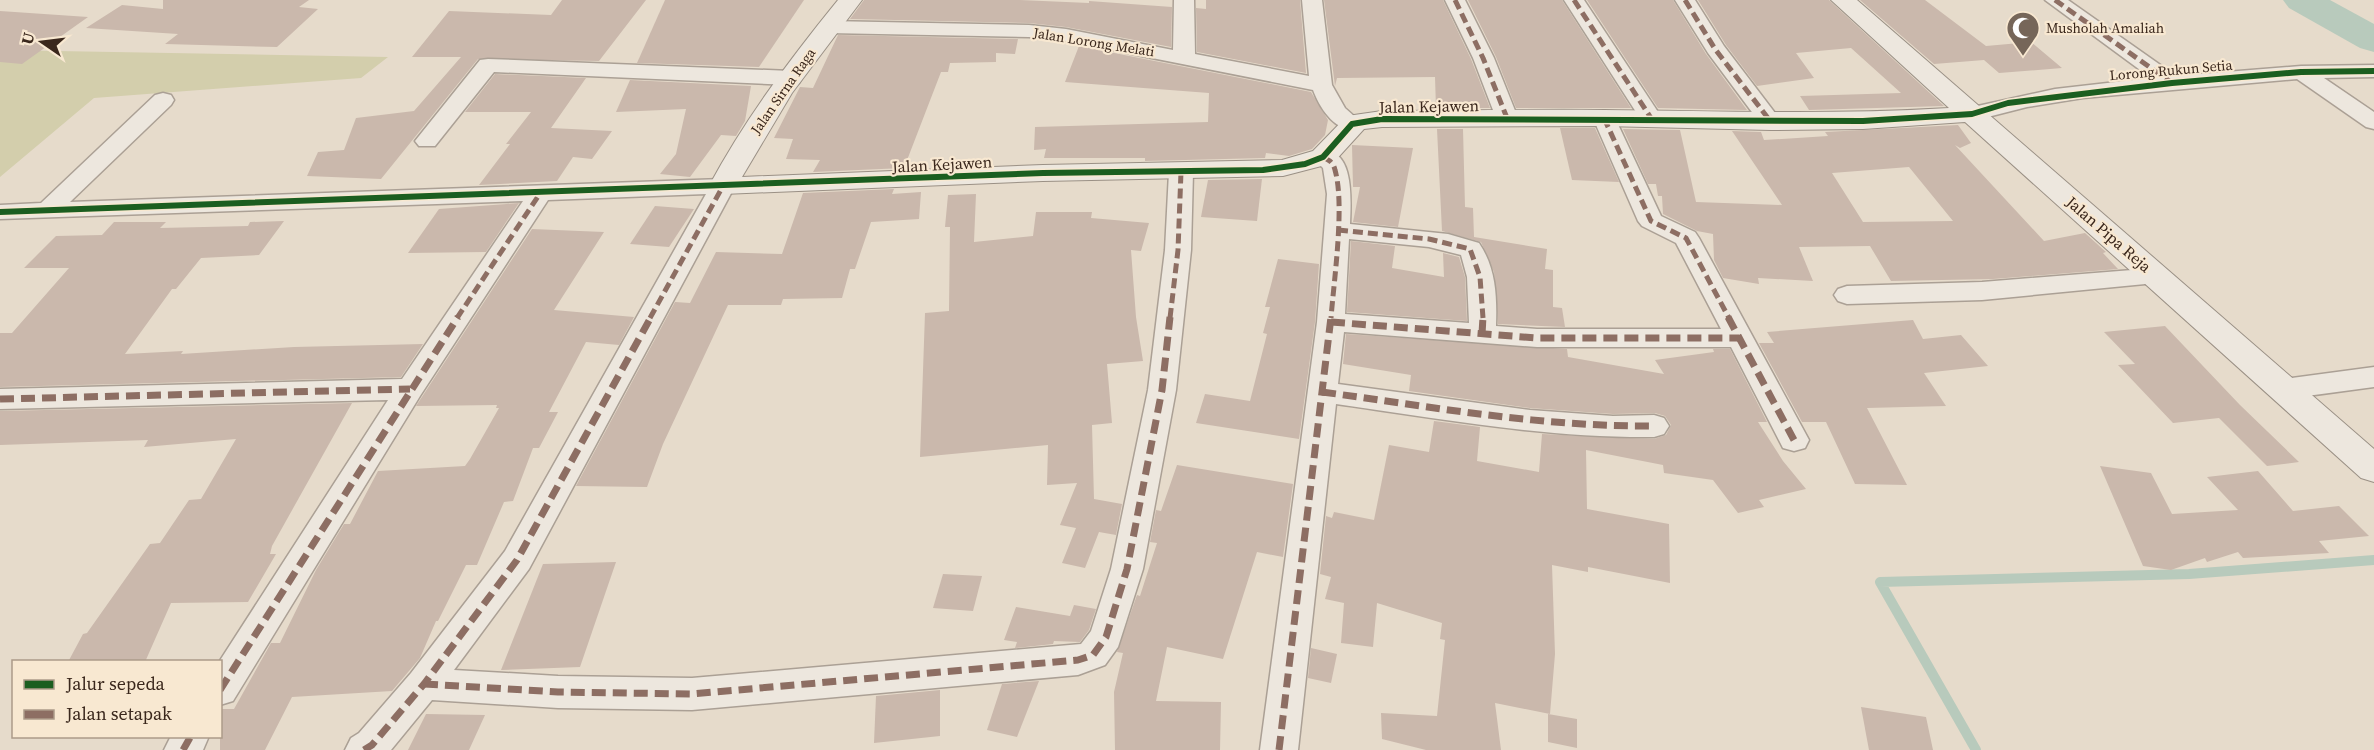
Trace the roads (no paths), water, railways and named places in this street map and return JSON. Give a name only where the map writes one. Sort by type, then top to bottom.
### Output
[{"type":"street","name":"Jalan Sirna Raga","points":[[723,186],[738,158],[791,78],[850,0]]},
{"type":"street","points":[[1184,0],[1184,57]]},
{"type":"street","points":[[1279,750],[1330,322],[1338,230],[1338,179],[1331,161],[1323,157],[1352,124],[1334,110],[1320,85],[1312,0]]},
{"type":"street","points":[[1455,0],[1457,12],[1473,37],[1493,79],[1507,118]]},
{"type":"street","points":[[1574,0],[1651,118]]},
{"type":"street","points":[[1685,0],[1715,49],[1771,122]]},
{"type":"street","name":"Jalan Pipa Reja","points":[[1843,0],[2374,469]]},
{"type":"street","points":[[2055,0],[2172,83]]},
{"type":"street","name":"Jalan Lorong Melati","points":[[828,27],[1029,31],[1184,57],[1320,85]]},
{"type":"street","points":[[427,141],[488,65],[628,69],[791,78]]},
{"type":"street","name":"Lorong Rukun Setia","points":[[1972,114],[2008,103],[2172,83],[2301,72],[2374,71]]},
{"type":"street","points":[[2301,72],[2374,122]]},
{"type":"street","points":[[50,209],[163,100]]},
{"type":"street","name":"Jalan Kejawen","points":[[1352,124],[1382,119],[1507,118],[1863,121],[1972,114]]},
{"type":"street","points":[[1604,118],[1651,221],[1686,238],[1794,440]]},
{"type":"street","name":"Jalan Kejawen","points":[[723,186],[1043,173],[1181,172],[1283,168],[1323,157]]},
{"type":"street","points":[[424,684],[558,692],[692,694],[1078,660],[1093,655],[1106,637],[1127,569],[1162,390],[1178,250],[1181,172]]},
{"type":"street","points":[[0,212],[723,186]]},
{"type":"street","points":[[364,750],[372,745],[424,684],[517,560],[723,186]]},
{"type":"street","points":[[222,687],[410,389],[541,192]]},
{"type":"street","points":[[1338,230],[1447,241],[1466,246],[1474,255],[1483,291],[1482,334]]},
{"type":"street","points":[[1847,295],[1982,291],[2157,276]]},
{"type":"street","points":[[1330,322],[1537,338],[1739,338]]},
{"type":"street","points":[[2284,389],[2374,377]]},
{"type":"street","points":[[0,399],[410,389]]},
{"type":"street","points":[[1322,392],[1465,413],[1602,428],[1654,426]]},
{"type":"waterway","points":[[2302,0],[2374,40]]},
{"type":"waterway","points":[[1976,750],[1880,582],[2189,574],[2374,560]]},
{"type":"place","name":"Musholah Amaliah","points":[[2023,57]]}]
